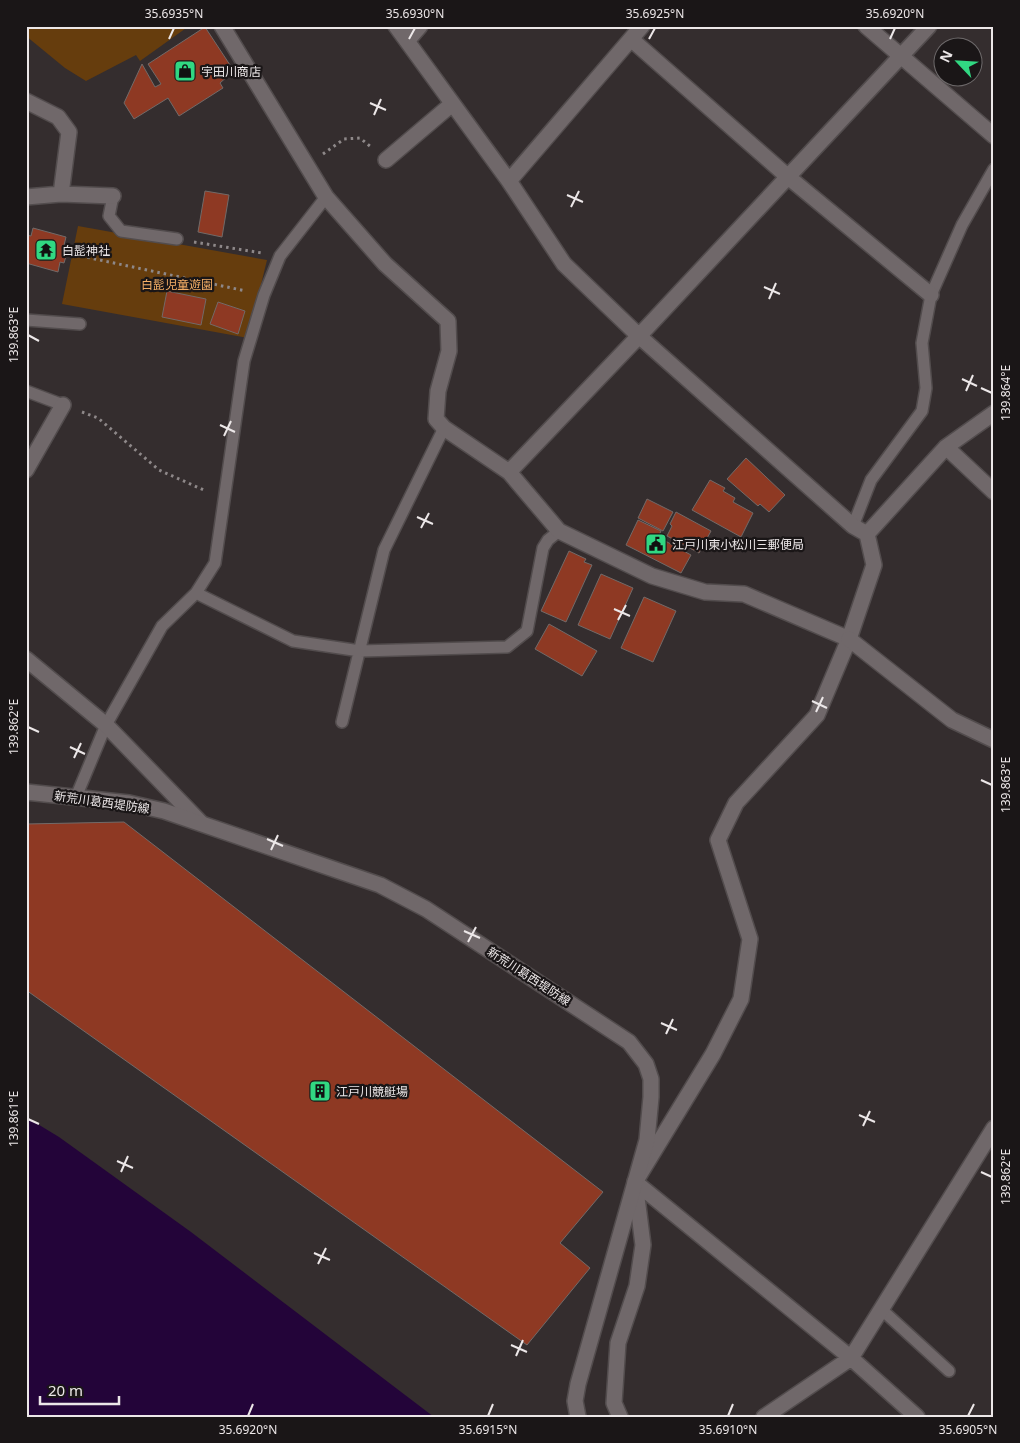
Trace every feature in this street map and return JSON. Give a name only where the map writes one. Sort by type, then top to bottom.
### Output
[{"type":"street","points":[[222,26],[326,197],[385,264],[448,321],[450,351],[438,390],[436,419],[444,428],[509,472],[559,531],[652,576],[705,592],[744,594],[849,639],[952,720],[994,740]]},
{"type":"street","points":[[396,26],[508,181],[564,264],[639,336],[852,526],[867,534],[874,565],[849,639],[817,715],[736,803],[718,840],[750,939],[741,999],[713,1054],[635,1182],[643,1245],[637,1286],[618,1343],[614,1403],[620,1417]]},
{"type":"street","points":[[407,41],[420,26]]},
{"type":"street","points":[[508,181],[642,26]]},
{"type":"street","points":[[866,26],[994,136]]},
{"type":"street","points":[[509,472],[639,336],[787,176],[901,58],[929,26]]},
{"type":"street","points":[[631,39],[787,176],[931,295]]},
{"type":"street","points":[[26,101],[58,117],[69,132],[61,194]]},
{"type":"street","points":[[386,160],[452,104]]},
{"type":"street","points":[[26,197],[61,194],[113,196]]},
{"type":"street","points":[[26,470],[63,405]]},
{"type":"street","points":[[867,534],[946,447],[994,413]]},
{"type":"street","points":[[946,447],[994,492]]},
{"type":"street","points":[[26,659],[106,724],[201,823]]},
{"type":"street","name":"新荒川葛西堤防線","points":[[26,792],[129,803],[164,811],[380,885],[426,908],[629,1042],[646,1064],[651,1078],[647,1140],[578,1384],[575,1401],[578,1417]]},
{"type":"street","points":[[764,1417],[851,1358],[992,1135]]},
{"type":"street","points":[[635,1182],[851,1358],[917,1417]]},
{"type":"lane","points":[[852,526],[872,480],[922,412],[926,388],[922,343],[931,295],[962,225],[994,169]]},
{"type":"lane","points":[[113,196],[109,216],[120,230],[177,239]]},
{"type":"lane","points":[[76,797],[106,724],[162,626],[196,593],[215,563],[244,361],[264,295],[280,256],[326,197]]},
{"type":"lane","points":[[26,320],[80,324]]},
{"type":"lane","points":[[26,391],[63,405]]},
{"type":"lane","points":[[342,722],[384,550],[444,428]]},
{"type":"lane","points":[[196,593],[293,641],[360,651],[507,647],[526,631],[544,548],[548,540],[559,531]]},
{"type":"lane","points":[[881,1309],[950,1371]]},
{"type":"path","points":[[307,165],[344,139],[360,138],[386,160]]},
{"type":"path","points":[[177,239],[280,256]]},
{"type":"path","points":[[81,256],[264,295]]},
{"type":"path","points":[[63,405],[98,418],[159,470],[224,499]]},
{"type":"green space","points":[[26,26],[189,26],[140,61],[136,55],[86,81],[65,68],[26,36]]},
{"type":"green space","name":"白髭児童遊園","points":[[78,226],[267,260],[248,338],[62,304]]},
{"type":"shaded area","points":[[26,1117],[59,1137],[191,1232],[434,1417],[26,1417]]},
{"type":"building","points":[[205,27],[232,68],[227,73],[229,75],[220,83],[223,88],[179,116],[168,98],[134,119],[124,103],[142,64],[155,87],[161,84],[148,64]]},
{"type":"building","points":[[205,191],[229,195],[222,237],[198,232]]},
{"type":"building","points":[[33,228],[66,237],[64,245],[69,246],[64,263],[60,262],[58,272],[26,263],[26,235],[31,236]]},
{"type":"building","points":[[167,291],[206,299],[201,325],[162,317]]},
{"type":"building","points":[[218,302],[245,311],[238,334],[210,324]]},
{"type":"building","points":[[746,458],[785,495],[769,512],[760,504],[758,506],[727,479]]},
{"type":"building","points":[[710,480],[725,488],[723,491],[735,498],[733,502],[753,513],[741,537],[692,510]]},
{"type":"building","points":[[647,499],[673,512],[663,531],[638,518]]},
{"type":"building","points":[[676,512],[711,531],[699,553],[667,536]]},
{"type":"building","points":[[638,520],[661,531],[658,537],[691,555],[681,573],[626,545]]},
{"type":"building","points":[[569,551],[586,559],[584,562],[592,565],[566,622],[541,611]]},
{"type":"building","points":[[601,574],[633,588],[610,639],[578,625]]},
{"type":"building","points":[[644,597],[676,611],[653,662],[621,648]]},
{"type":"building","points":[[549,624],[597,651],[582,676],[535,649]]},
{"type":"building","name":"江戸川競艇場","points":[[124,822],[603,1192],[560,1243],[590,1268],[527,1345],[26,990],[26,824]]},
{"type":"place","name":"宇田川商店","points":[[185,71]]},
{"type":"place","name":"白髭神社","points":[[46,250]]},
{"type":"place","name":"江戸川東小松川三郵便局","points":[[656,544]]},
{"type":"place","name":"江戸川競艇場","points":[[320,1091]]}]
